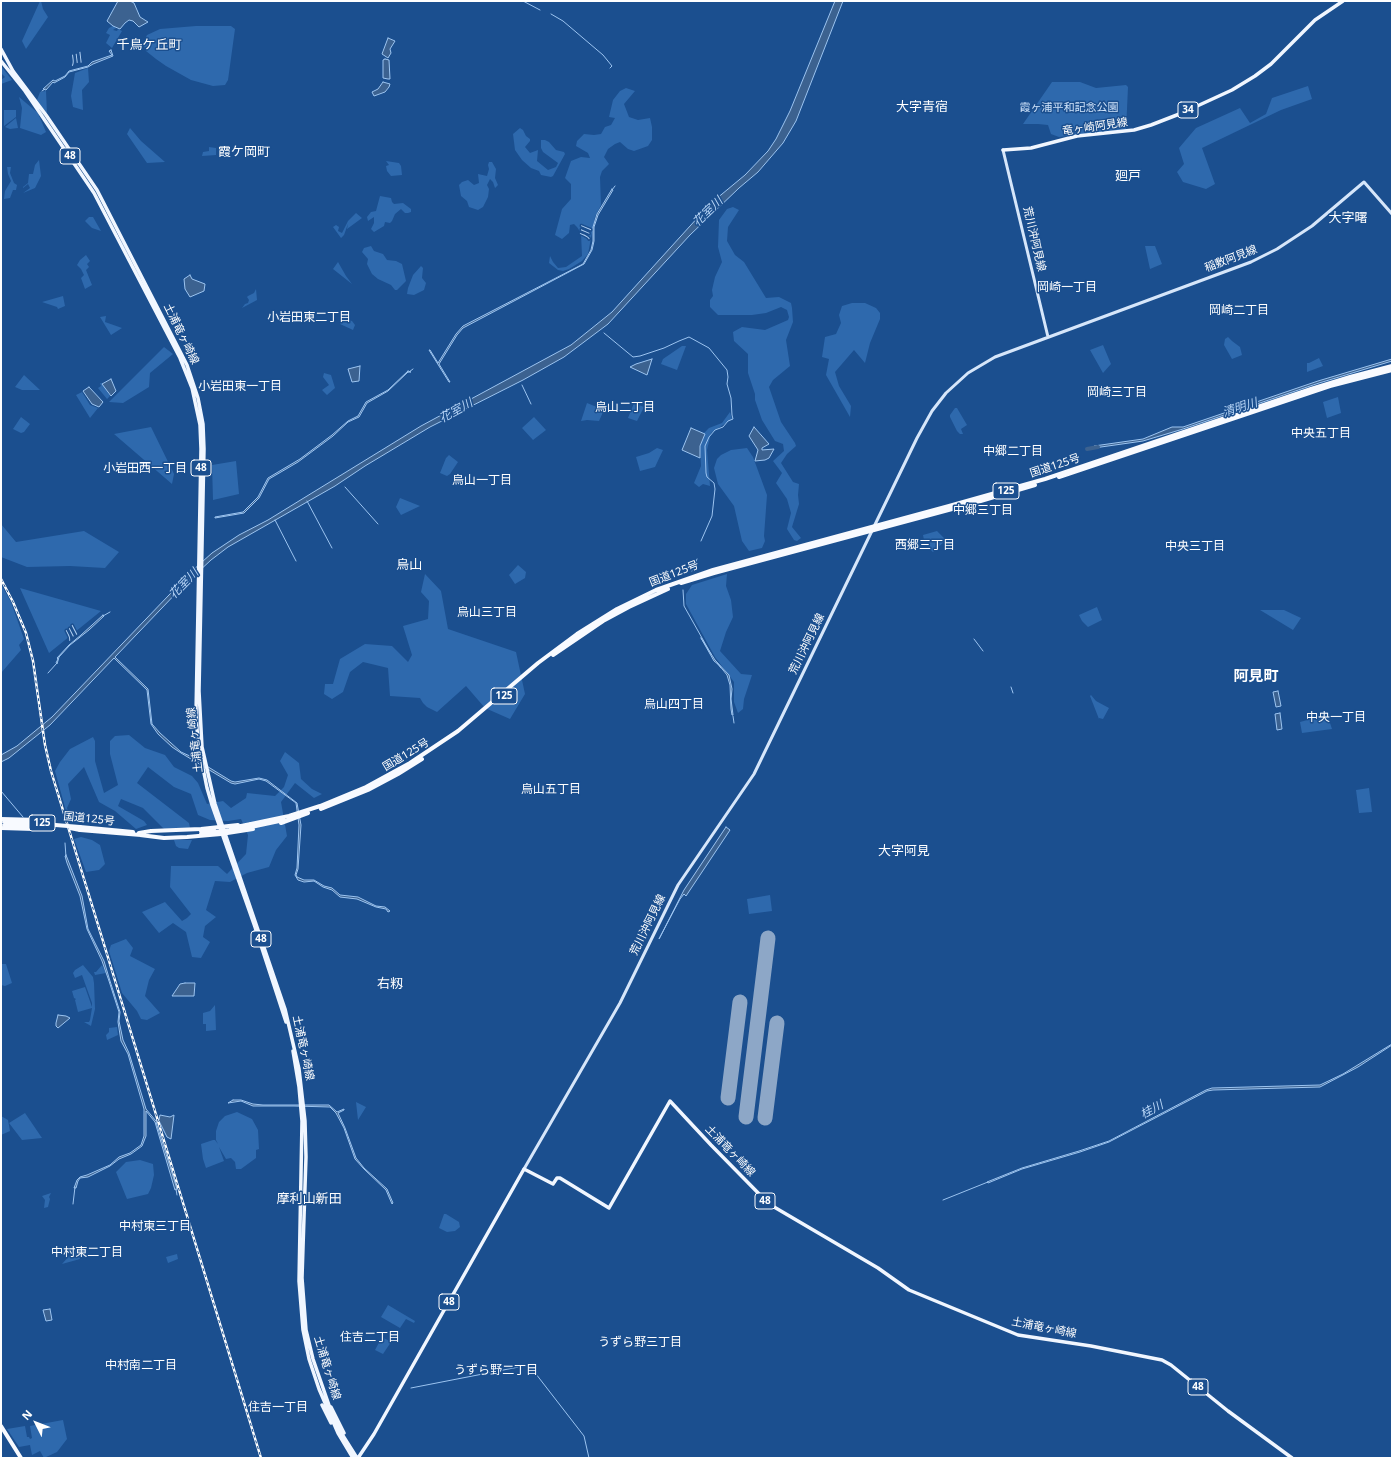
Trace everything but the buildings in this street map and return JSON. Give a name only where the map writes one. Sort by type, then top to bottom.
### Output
[{"type":"highway","name":"国道125号","points":[[873,528],[1045,479],[1286,397],[1350,377],[1392,366]]},
{"type":"highway","name":"国道125号","points":[[2,824],[80,828],[140,834],[201,833],[251,826],[308,811],[366,787],[396,772],[425,754],[466,725],[560,646],[621,607],[656,590],[695,576],[1012,492],[1330,386],[1392,370]]},
{"type":"highway","points":[[140,834],[221,827],[308,811]]},
{"type":"highway","points":[[140,834],[164,838],[223,834],[279,823],[308,811]]},
{"type":"highway","points":[[2,824],[40,820],[45,822]]},
{"type":"highway","points":[[2,824],[34,829]]},
{"type":"highway","points":[[1,1426],[22,1458]]},
{"type":"main road","name":"竜ヶ崎阿見線","points":[[1003,150],[1031,148],[1077,136],[1134,130],[1182,113],[1236,88],[1255,76],[1274,61],[1315,20],[1343,1]]},
{"type":"main road","name":"土浦竜ヶ崎線","points":[[1,49],[14,71],[46,115],[96,190],[189,370],[198,398],[204,430],[200,575],[199,698],[202,747],[212,795],[223,834],[288,1028],[296,1069],[302,1121],[300,1301],[305,1341],[310,1363],[338,1433],[352,1458]]},
{"type":"main road","name":"土浦竜ヶ崎線","points":[[1,61],[22,88],[94,194],[188,376],[196,403],[201,431],[201,558]]},
{"type":"main road","name":"荒川沖阿見線","points":[[524,1169],[620,1003],[674,893],[756,771],[873,528],[927,419],[936,404],[950,388],[968,373],[988,361],[1048,337],[1003,150]]},
{"type":"main road","name":"稲敷阿見線","points":[[1048,337],[1251,262],[1277,249],[1312,226],[1364,182],[1392,214]]},
{"type":"main road","name":"土浦竜ヶ崎線","points":[[524,1169],[553,1184],[557,1178],[560,1178],[609,1208],[669,1102],[671,1101],[711,1145],[769,1204],[878,1268],[909,1290],[1018,1334],[1083,1347],[1098,1345],[1165,1361],[1292,1458]]},
{"type":"main road","name":"48","points":[[358,1458],[371,1438],[524,1169]]},
{"type":"main road","points":[[320,1388],[358,1458]]},
{"type":"main road","points":[[320,1388],[322,1402],[327,1416],[352,1458]]},
{"type":"main road","name":"土浦竜ヶ崎線","points":[[330,1412],[340,1431],[358,1458]]},
{"type":"green space","points":[[40,1],[48,17],[26,49],[22,41]]},
{"type":"green space","points":[[113,26],[116,28],[113,30],[117,31],[118,29],[122,31],[112,48],[106,43],[110,35],[106,33],[109,28]]},
{"type":"green space","points":[[196,26],[231,26],[235,29],[228,80],[225,85],[213,86],[191,80],[156,59],[146,51],[143,44],[147,35],[160,29]]},
{"type":"green space","points":[[1,66],[12,80],[1,84],[1,80],[5,77],[1,73]]},
{"type":"green space","points":[[88,68],[89,82],[82,90],[83,110],[73,107],[71,96],[75,73]]},
{"type":"green space","name":"霞ヶ浦平和記念公園","points":[[1052,82],[1080,82],[1096,88],[1126,85],[1128,87],[1126,131],[1059,137],[1051,134],[1048,125],[1023,124]]},
{"type":"green space","points":[[1308,86],[1312,99],[1281,110],[1202,148],[1215,184],[1206,189],[1183,182],[1177,172],[1184,164],[1179,148],[1196,128],[1240,108],[1250,123],[1266,114],[1272,98]]},
{"type":"green space","points":[[626,88],[635,91],[624,104],[629,117],[638,120],[650,118],[652,140],[648,146],[634,151],[628,149],[620,142],[608,149],[604,157],[609,164],[602,171],[600,177],[601,205],[595,217],[588,254],[582,261],[569,269],[563,271],[558,270],[549,263],[550,256],[558,268],[566,267],[582,256],[581,233],[574,224],[570,225],[569,233],[562,239],[555,235],[562,209],[571,199],[571,184],[565,178],[571,161],[581,157],[590,158],[588,153],[576,146],[577,141],[584,134],[601,134],[605,127],[611,125],[615,118],[609,117],[613,100],[620,91]]},
{"type":"green space","points":[[46,91],[47,114],[37,100],[40,92]]},
{"type":"green space","points":[[19,97],[38,113],[46,132],[41,135],[20,128],[22,108]]},
{"type":"green space","points":[[4,110],[16,110],[16,117],[4,126]]},
{"type":"green space","points":[[16,118],[18,128],[10,129],[5,127]]},
{"type":"green space","points":[[130,128],[141,141],[165,162],[147,163],[127,134]]},
{"type":"green space","points":[[520,128],[530,139],[525,147],[530,153],[538,150],[537,161],[548,170],[556,167],[558,163],[543,152],[541,148],[541,140],[549,142],[556,150],[564,152],[565,154],[553,176],[541,175],[539,171],[531,168],[522,160],[515,150],[513,134]]},
{"type":"green space","points":[[209,147],[216,148],[216,155],[202,156],[203,152],[209,151]]},
{"type":"green space","points":[[39,160],[41,176],[35,188],[23,193],[30,188],[28,184],[23,187],[28,183],[29,174],[33,174],[35,165]]},
{"type":"green space","points":[[386,161],[399,163],[401,166],[402,175],[391,176],[387,171],[386,166],[389,165]]},
{"type":"green space","points":[[489,162],[492,162],[496,169],[495,178],[498,185],[495,188],[490,179],[487,185],[489,189],[488,197],[483,207],[478,210],[469,207],[467,201],[461,196],[459,185],[468,180],[474,185],[479,183],[478,174],[487,176]]},
{"type":"green space","points":[[7,167],[11,167],[10,173],[14,183],[17,185],[16,190],[13,190],[10,198],[4,199],[5,191],[11,181]]},
{"type":"green space","points":[[380,196],[391,198],[394,204],[403,203],[411,209],[411,212],[405,213],[401,209],[395,214],[390,223],[385,222],[384,226],[374,232],[371,229],[374,223],[374,217],[368,221],[367,217],[371,212],[376,211]]},
{"type":"green space","points":[[733,207],[739,210],[728,227],[727,241],[735,255],[744,262],[766,298],[779,297],[791,303],[792,308],[793,322],[786,340],[790,366],[773,380],[769,387],[781,422],[796,446],[787,454],[781,463],[793,482],[799,484],[799,504],[792,527],[801,538],[797,541],[794,540],[787,529],[791,513],[787,499],[776,483],[782,473],[773,461],[784,451],[783,444],[775,441],[762,420],[748,373],[748,354],[734,341],[733,332],[742,327],[765,330],[788,320],[789,317],[787,310],[781,307],[766,313],[752,315],[718,315],[710,307],[715,277],[722,262],[718,247],[719,220],[727,209]]},
{"type":"green space","points":[[356,213],[362,218],[347,229],[348,224],[344,235],[341,238],[333,227],[336,225],[339,227],[338,231],[342,233],[348,221]]},
{"type":"green space","points":[[89,217],[93,217],[101,231],[92,228],[85,221]]},
{"type":"green space","points":[[371,246],[374,251],[383,254],[387,260],[396,261],[402,264],[406,281],[397,290],[372,274],[367,264],[368,259],[362,252],[364,248]]},
{"type":"green space","points":[[1145,246],[1155,246],[1162,264],[1150,269]]},
{"type":"green space","points":[[86,255],[90,261],[87,264],[89,267],[86,270],[92,285],[85,289],[81,278],[84,275],[77,265]]},
{"type":"green space","points":[[338,262],[346,276],[352,284],[333,269]]},
{"type":"green space","points":[[421,266],[423,268],[422,278],[426,283],[424,290],[414,295],[407,294],[413,275]]},
{"type":"green space","points":[[256,289],[257,300],[242,308],[248,303],[249,300],[247,297],[254,293]]},
{"type":"green space","points":[[63,296],[65,306],[58,309],[57,307],[42,302]]},
{"type":"green space","points":[[852,303],[865,303],[876,308],[880,313],[880,319],[870,343],[865,363],[854,350],[835,372],[839,386],[851,406],[850,417],[826,375],[829,359],[822,357],[825,337],[836,334],[841,323],[839,315],[842,306]]},
{"type":"green space","points":[[106,316],[105,322],[122,328],[111,335],[100,317]]},
{"type":"green space","points":[[343,318],[352,321],[355,325],[353,330],[340,324]]},
{"type":"green space","points":[[1228,337],[1240,347],[1242,355],[1232,359],[1224,345],[1225,339]]},
{"type":"green space","points":[[1103,345],[1111,364],[1103,373],[1090,350]]},
{"type":"green space","points":[[682,346],[686,346],[677,370],[661,364],[663,359]]},
{"type":"green space","points":[[164,347],[173,354],[150,373],[149,387],[123,403],[109,402]]},
{"type":"green space","points":[[1319,358],[1323,366],[1307,372],[1307,363]]},
{"type":"green space","points":[[324,373],[331,375],[335,388],[327,395],[322,390],[329,385],[323,377]]},
{"type":"green space","points":[[24,375],[40,390],[22,390],[15,387]]},
{"type":"green space","points":[[100,383],[102,383],[110,396],[107,399],[98,388],[101,386]]},
{"type":"green space","points":[[82,392],[90,405],[98,408],[90,418],[76,395]]},
{"type":"green space","points":[[1338,397],[1341,413],[1327,418],[1323,402]]},
{"type":"green space","points":[[587,403],[604,410],[599,421],[581,421]]},
{"type":"green space","points":[[634,403],[644,407],[637,421],[628,418]]},
{"type":"green space","points":[[955,408],[957,408],[967,425],[961,429],[963,434],[960,434],[957,431],[950,417]]},
{"type":"green space","points":[[730,412],[732,419],[711,433],[707,450],[710,486],[703,484],[699,487],[694,483],[701,466],[700,447],[704,433],[709,428],[722,423]]},
{"type":"green space","points":[[21,417],[30,424],[24,432],[21,433],[13,429]]},
{"type":"green space","points":[[534,417],[546,430],[533,440],[522,428]]},
{"type":"green space","points":[[151,427],[174,474],[172,484],[114,434]]},
{"type":"green space","points":[[657,448],[663,450],[655,467],[640,471],[636,457],[649,453]]},
{"type":"green space","points":[[747,448],[753,457],[767,495],[764,536],[765,541],[762,548],[749,551],[742,541],[734,506],[718,484],[714,468],[717,459],[721,455],[731,450]]},
{"type":"green space","points":[[449,455],[458,462],[447,476],[440,473],[446,458]]},
{"type":"green space","points":[[236,461],[239,494],[213,500],[212,465]]},
{"type":"green space","points":[[400,498],[420,506],[401,515],[396,507]]},
{"type":"green space","points":[[1,524],[16,542],[84,531],[119,552],[105,568],[70,566],[27,567],[1,557]]},
{"type":"green space","points":[[937,531],[946,540],[933,552],[925,545],[923,535]]},
{"type":"green space","points":[[518,565],[526,572],[525,578],[515,584],[509,575]]},
{"type":"green space","points":[[425,574],[441,591],[448,629],[516,652],[525,694],[510,719],[485,708],[466,686],[437,712],[427,707],[420,698],[390,696],[388,668],[363,662],[350,672],[343,692],[332,699],[324,694],[325,684],[333,684],[340,659],[365,644],[392,646],[408,662],[412,655],[403,626],[428,619],[429,601],[421,592]]},
{"type":"green space","points":[[727,574],[726,586],[731,600],[733,617],[720,651],[741,674],[752,675],[744,699],[743,709],[738,713],[734,702],[734,682],[715,657],[686,604],[686,594],[692,585]]},
{"type":"green space","points":[[1,584],[11,602],[24,639],[19,645],[21,650],[1,673]]},
{"type":"green space","points":[[20,588],[101,611],[49,653]]},
{"type":"green space","points":[[1097,607],[1102,620],[1088,627],[1079,615]]},
{"type":"green space","points":[[1260,610],[1284,610],[1301,618],[1293,630]]},
{"type":"green space","points":[[1091,695],[1096,701],[1109,708],[1103,719],[1099,719],[1090,696]]},
{"type":"green space","points":[[1322,716],[1323,718],[1328,717],[1332,729],[1302,733],[1300,722]]},
{"type":"green space","points":[[129,735],[145,748],[165,755],[174,767],[192,776],[198,783],[207,804],[223,801],[231,808],[246,798],[247,793],[275,796],[284,787],[288,775],[280,761],[285,752],[299,763],[301,779],[312,789],[322,794],[314,798],[295,783],[281,802],[287,836],[276,850],[269,867],[247,873],[230,882],[215,881],[206,910],[216,917],[205,926],[203,937],[210,942],[201,958],[192,957],[186,932],[173,923],[159,933],[142,912],[165,902],[182,921],[187,918],[191,914],[170,887],[171,866],[218,866],[227,874],[246,854],[248,835],[241,819],[228,821],[210,820],[198,815],[191,794],[174,787],[148,767],[137,783],[189,823],[190,828],[164,829],[143,808],[121,799],[118,806],[144,821],[147,825],[136,829],[115,811],[99,802],[84,767],[68,784],[71,799],[67,808],[71,820],[80,821],[80,823],[69,822],[55,771],[60,762],[70,749],[93,737],[95,741],[95,761],[104,793],[118,785],[110,754],[110,741],[115,736]]},
{"type":"green space","points":[[1369,788],[1372,812],[1359,813],[1356,790]]},
{"type":"green space","points":[[81,837],[92,840],[100,845],[105,864],[99,870],[86,872],[74,839]]},
{"type":"green space","points":[[174,840],[192,840],[188,849],[179,848],[176,846]]},
{"type":"green space","points":[[770,895],[772,911],[749,914],[747,899]]},
{"type":"green space","points":[[126,939],[133,948],[130,956],[155,969],[149,980],[145,996],[160,1013],[147,1020],[141,1019],[137,1011],[122,993],[109,951],[111,945]]},
{"type":"green space","points":[[1,964],[6,964],[12,983],[5,986],[1,985]]},
{"type":"green space","points":[[83,965],[93,977],[94,983],[95,1009],[91,1026],[84,1022],[89,1022],[92,1008],[78,1012],[76,999],[74,998],[72,991],[85,987],[92,1007],[82,975],[75,978],[73,973]]},
{"type":"green space","points":[[102,965],[106,973],[95,975],[94,972],[96,972]]},
{"type":"green space","points":[[215,1005],[216,1030],[206,1031],[206,1024],[203,1024],[203,1013],[210,1011]]},
{"type":"green space","points":[[117,1027],[118,1035],[107,1040],[106,1035],[109,1032],[109,1028]]},
{"type":"green space","points":[[356,1102],[366,1107],[358,1120]]},
{"type":"green space","points":[[237,1112],[252,1119],[258,1130],[259,1149],[256,1150],[256,1158],[241,1169],[236,1169],[235,1162],[231,1158],[226,1159],[219,1147],[224,1161],[206,1168],[201,1144],[215,1140],[218,1144],[216,1140],[216,1131],[219,1122],[225,1116]]},
{"type":"green space","points":[[25,1113],[42,1138],[22,1140],[9,1123]]},
{"type":"green space","points":[[1,1116],[8,1120],[10,1131],[1,1135]]},
{"type":"green space","points":[[140,1160],[153,1164],[154,1175],[151,1188],[148,1194],[127,1199],[116,1172],[126,1162]]},
{"type":"green space","points":[[51,1193],[48,1207],[44,1208],[45,1200],[42,1196]]},
{"type":"green space","points":[[444,1214],[459,1222],[460,1227],[455,1231],[447,1232],[439,1228]]},
{"type":"green space","points":[[78,1246],[80,1259],[62,1264]]},
{"type":"green space","points":[[177,1254],[178,1259],[168,1263],[166,1257]]},
{"type":"green space","points":[[388,1305],[415,1321],[414,1323],[406,1319],[400,1328],[381,1317]]},
{"type":"green space","points":[[382,1337],[391,1342],[383,1354],[375,1350]]},
{"type":"green space","points":[[63,1420],[67,1439],[57,1452],[44,1458],[40,1451],[32,1455],[30,1445],[19,1447],[7,1429],[25,1426],[27,1437],[30,1439],[32,1438],[30,1426]]},
{"type":"water","points":[[118,1],[130,1],[134,3],[140,17],[148,22],[139,27],[133,21],[129,20],[120,29],[113,26],[107,21]]},
{"type":"water","name":"花室川","points":[[835,1],[843,1],[796,121],[783,143],[758,172],[690,235],[608,324],[564,357],[523,380],[430,427],[335,486],[228,547],[211,560],[183,586],[115,657],[148,689],[152,724],[181,752],[231,781],[235,782],[259,778],[267,780],[297,803],[301,825],[297,877],[304,880],[314,880],[324,886],[332,888],[340,895],[358,897],[376,906],[385,907],[390,911],[388,912],[386,909],[376,907],[357,899],[340,897],[332,890],[323,887],[314,881],[304,882],[298,880],[295,875],[297,868],[299,825],[296,803],[266,781],[259,779],[235,784],[231,783],[172,747],[158,734],[151,724],[147,690],[114,658],[50,725],[9,758],[1,762],[1,755],[17,746],[52,717],[192,571],[212,553],[239,535],[268,520],[421,426],[571,345],[612,312],[710,204],[745,175],[768,151],[776,139],[790,111]]},
{"type":"water","points":[[388,38],[395,41],[390,49],[391,53],[388,58],[382,54]]},
{"type":"water","name":"川","points":[[111,50],[113,56],[88,67],[69,72],[65,77],[54,83],[53,82],[46,90],[43,89],[53,80],[55,81],[65,76],[69,71],[88,66],[92,62],[112,55],[109,51]]},
{"type":"water","points":[[383,60],[389,60],[390,79],[383,78]]},
{"type":"water","points":[[383,82],[390,84],[389,87],[385,92],[374,96],[372,92],[378,89]]},
{"type":"water","points":[[612,189],[613,190],[598,215],[594,227],[594,241],[592,250],[584,264],[463,328],[439,364],[449,382],[429,350],[438,363],[456,334],[463,326],[583,264],[591,250],[593,241],[593,227],[597,214]]},
{"type":"water","points":[[190,275],[192,279],[205,284],[204,291],[190,297],[185,289],[184,279]]},
{"type":"water","points":[[652,359],[647,375],[630,367],[636,364]]},
{"type":"water","points":[[1392,359],[1392,361],[1319,383],[1143,441],[1094,448],[1094,446],[1143,439],[1172,427],[1183,427],[1318,381]]},
{"type":"water","points":[[360,366],[359,381],[352,382],[348,369]]},
{"type":"water","points":[[408,371],[411,372],[408,372],[388,391],[367,403],[359,417],[348,422],[333,436],[298,462],[269,479],[259,498],[244,513],[215,518],[243,512],[258,497],[268,478],[300,459],[348,421],[358,416],[366,402],[388,390]]},
{"type":"water","points":[[111,379],[116,391],[111,396],[102,384]]},
{"type":"water","points":[[89,387],[103,402],[99,407],[92,404],[83,391]]},
{"type":"water","points":[[754,427],[769,444],[762,448],[762,450],[774,449],[769,458],[765,460],[755,461],[758,450],[749,436]]},
{"type":"water","points":[[691,428],[705,434],[700,446],[700,458],[682,450]]},
{"type":"water","points":[[103,615],[104,616],[89,630],[70,645],[59,657],[57,664],[57,658],[69,645]]},
{"type":"water","points":[[701,638],[715,660],[729,675],[732,689],[731,699],[733,715],[731,709],[730,685],[727,675],[714,661]]},
{"type":"water","points":[[1278,691],[1281,706],[1276,707],[1273,692]]},
{"type":"water","points":[[1280,713],[1282,729],[1277,730],[1275,714]]},
{"type":"water","points":[[726,827],[730,830],[686,896],[684,894],[680,899],[659,939],[684,890]]},
{"type":"water","points":[[66,855],[82,896],[88,929],[104,961],[120,1012],[119,1021],[123,1040],[129,1053],[146,1109],[156,1121],[159,1120],[160,1115],[170,1117],[174,1115],[171,1139],[167,1137],[159,1121],[156,1122],[177,1189],[175,1190],[155,1122],[146,1111],[146,1136],[142,1146],[110,1166],[88,1177],[80,1178],[76,1188],[74,1188],[80,1177],[110,1165],[119,1157],[130,1153],[141,1145],[144,1136],[144,1109],[128,1054],[121,1041],[118,1022],[119,1012],[102,961],[87,929],[80,896],[67,863]]},
{"type":"water","points":[[195,983],[194,996],[172,996],[180,984]]},
{"type":"water","points":[[58,1015],[70,1018],[58,1028],[56,1023]]},
{"type":"water","points":[[1392,1044],[1358,1067],[1320,1087],[1207,1091],[1109,1142],[1022,1169],[988,1183],[987,1182],[1022,1168],[1109,1141],[1206,1090],[1212,1088],[1320,1085],[1343,1074]]},
{"type":"water","points":[[233,1100],[241,1100],[253,1104],[263,1105],[329,1105],[337,1112],[344,1109],[338,1113],[345,1128],[356,1158],[364,1168],[387,1189],[393,1203],[392,1204],[386,1190],[364,1169],[355,1159],[344,1128],[336,1113],[330,1107],[253,1106],[241,1101],[228,1103]]},
{"type":"water","points":[[50,1309],[52,1320],[46,1321],[43,1310]]},
{"type":"waterway","points":[[523,1],[540,10]]},
{"type":"waterway","points":[[551,14],[563,21],[603,55],[612,66],[610,68]]},
{"type":"waterway","name":"川","points":[[612,190],[615,186]]},
{"type":"waterway","points":[[604,333],[633,357],[664,348],[689,337],[709,348],[727,370],[727,384],[731,398],[733,419],[728,421],[723,427],[715,430],[709,437],[705,446],[706,473],[707,477],[714,483],[715,489],[712,516],[701,541]]},
{"type":"waterway","points":[[409,372],[413,369]]},
{"type":"waterway","points":[[522,385],[531,404]]},
{"type":"waterway","name":"清明川","points":[[1087,449],[1098,447]]},
{"type":"waterway","points":[[345,487],[378,524]]},
{"type":"waterway","points":[[307,501],[332,548]]},
{"type":"waterway","points":[[275,520],[296,561]]},
{"type":"waterway","points":[[692,571],[697,559]]},
{"type":"waterway","points":[[683,590],[684,606],[711,654]]},
{"type":"waterway","name":"川","points":[[103,616],[110,612]]},
{"type":"waterway","points":[[974,639],[983,651]]},
{"type":"waterway","name":"川","points":[[48,673],[57,663]]},
{"type":"waterway","points":[[717,663],[721,668]]},
{"type":"waterway","points":[[1011,687],[1013,693]]},
{"type":"waterway","points":[[733,716],[734,723]]},
{"type":"waterway","points":[[1,791],[23,817]]},
{"type":"waterway","points":[[65,843],[66,857]]},
{"type":"waterway","name":"桂川","points":[[943,1200],[988,1182]]},
{"type":"waterway","points":[[73,1204],[75,1187]]},
{"type":"waterway","points":[[176,1189],[177,1195]]},
{"type":"waterway","points":[[411,1388],[529,1365],[584,1436],[589,1458]]},
{"type":"runway","points":[[746,1117],[768,938]]},
{"type":"runway","points":[[728,1098],[740,1002]]},
{"type":"runway","points":[[765,1118],[777,1023]]},
{"type":"railway","points":[[1,579],[13,602],[26,633],[33,661],[45,745],[51,771],[261,1458]]},
{"type":"district","name":"千鳥ケ丘町","points":[[149,45]]},
{"type":"district","name":"大字青宿","points":[[922,107]]},
{"type":"district","name":"霞ケ岡町","points":[[244,152]]},
{"type":"district","name":"廻戸","points":[[1128,176]]},
{"type":"district","name":"大字曙","points":[[1348,218]]},
{"type":"district","name":"岡崎一丁目","points":[[1067,288]]},
{"type":"district","name":"岡崎二丁目","points":[[1239,311]]},
{"type":"district","name":"小岩田東二丁目","points":[[309,318]]},
{"type":"district","name":"小岩田東一丁目","points":[[240,387]]},
{"type":"district","name":"岡崎三丁目","points":[[1117,393]]},
{"type":"district","name":"烏山二丁目","points":[[625,408]]},
{"type":"district","name":"中央五丁目","points":[[1321,434]]},
{"type":"district","name":"中郷二丁目","points":[[1013,452]]},
{"type":"district","name":"小岩田西一丁目","points":[[145,469]]},
{"type":"district","name":"烏山一丁目","points":[[482,481]]},
{"type":"district","name":"中郷三丁目","points":[[983,511]]},
{"type":"district","name":"西郷三丁目","points":[[925,546]]},
{"type":"district","name":"中央三丁目","points":[[1195,547]]},
{"type":"district","name":"烏山","points":[[409,565]]},
{"type":"district","name":"烏山三丁目","points":[[487,613]]},
{"type":"district","name":"阿見町","points":[[1256,677]]},
{"type":"district","name":"烏山四丁目","points":[[674,705]]},
{"type":"district","name":"中央一丁目","points":[[1336,718]]},
{"type":"district","name":"烏山五丁目","points":[[551,790]]},
{"type":"district","name":"大字阿見","points":[[904,851]]},
{"type":"district","name":"右籾","points":[[390,984]]},
{"type":"district","name":"摩利山新田","points":[[309,1199]]},
{"type":"district","name":"中村東三丁目","points":[[155,1227]]},
{"type":"district","name":"中村東二丁目","points":[[87,1253]]},
{"type":"district","name":"住吉二丁目","points":[[370,1338]]},
{"type":"district","name":"うずら野三丁目","points":[[640,1343]]},
{"type":"district","name":"中村南二丁目","points":[[141,1366]]},
{"type":"district","name":"うずら野二丁目","points":[[496,1371]]},
{"type":"district","name":"住吉一丁目","points":[[278,1408]]}]
